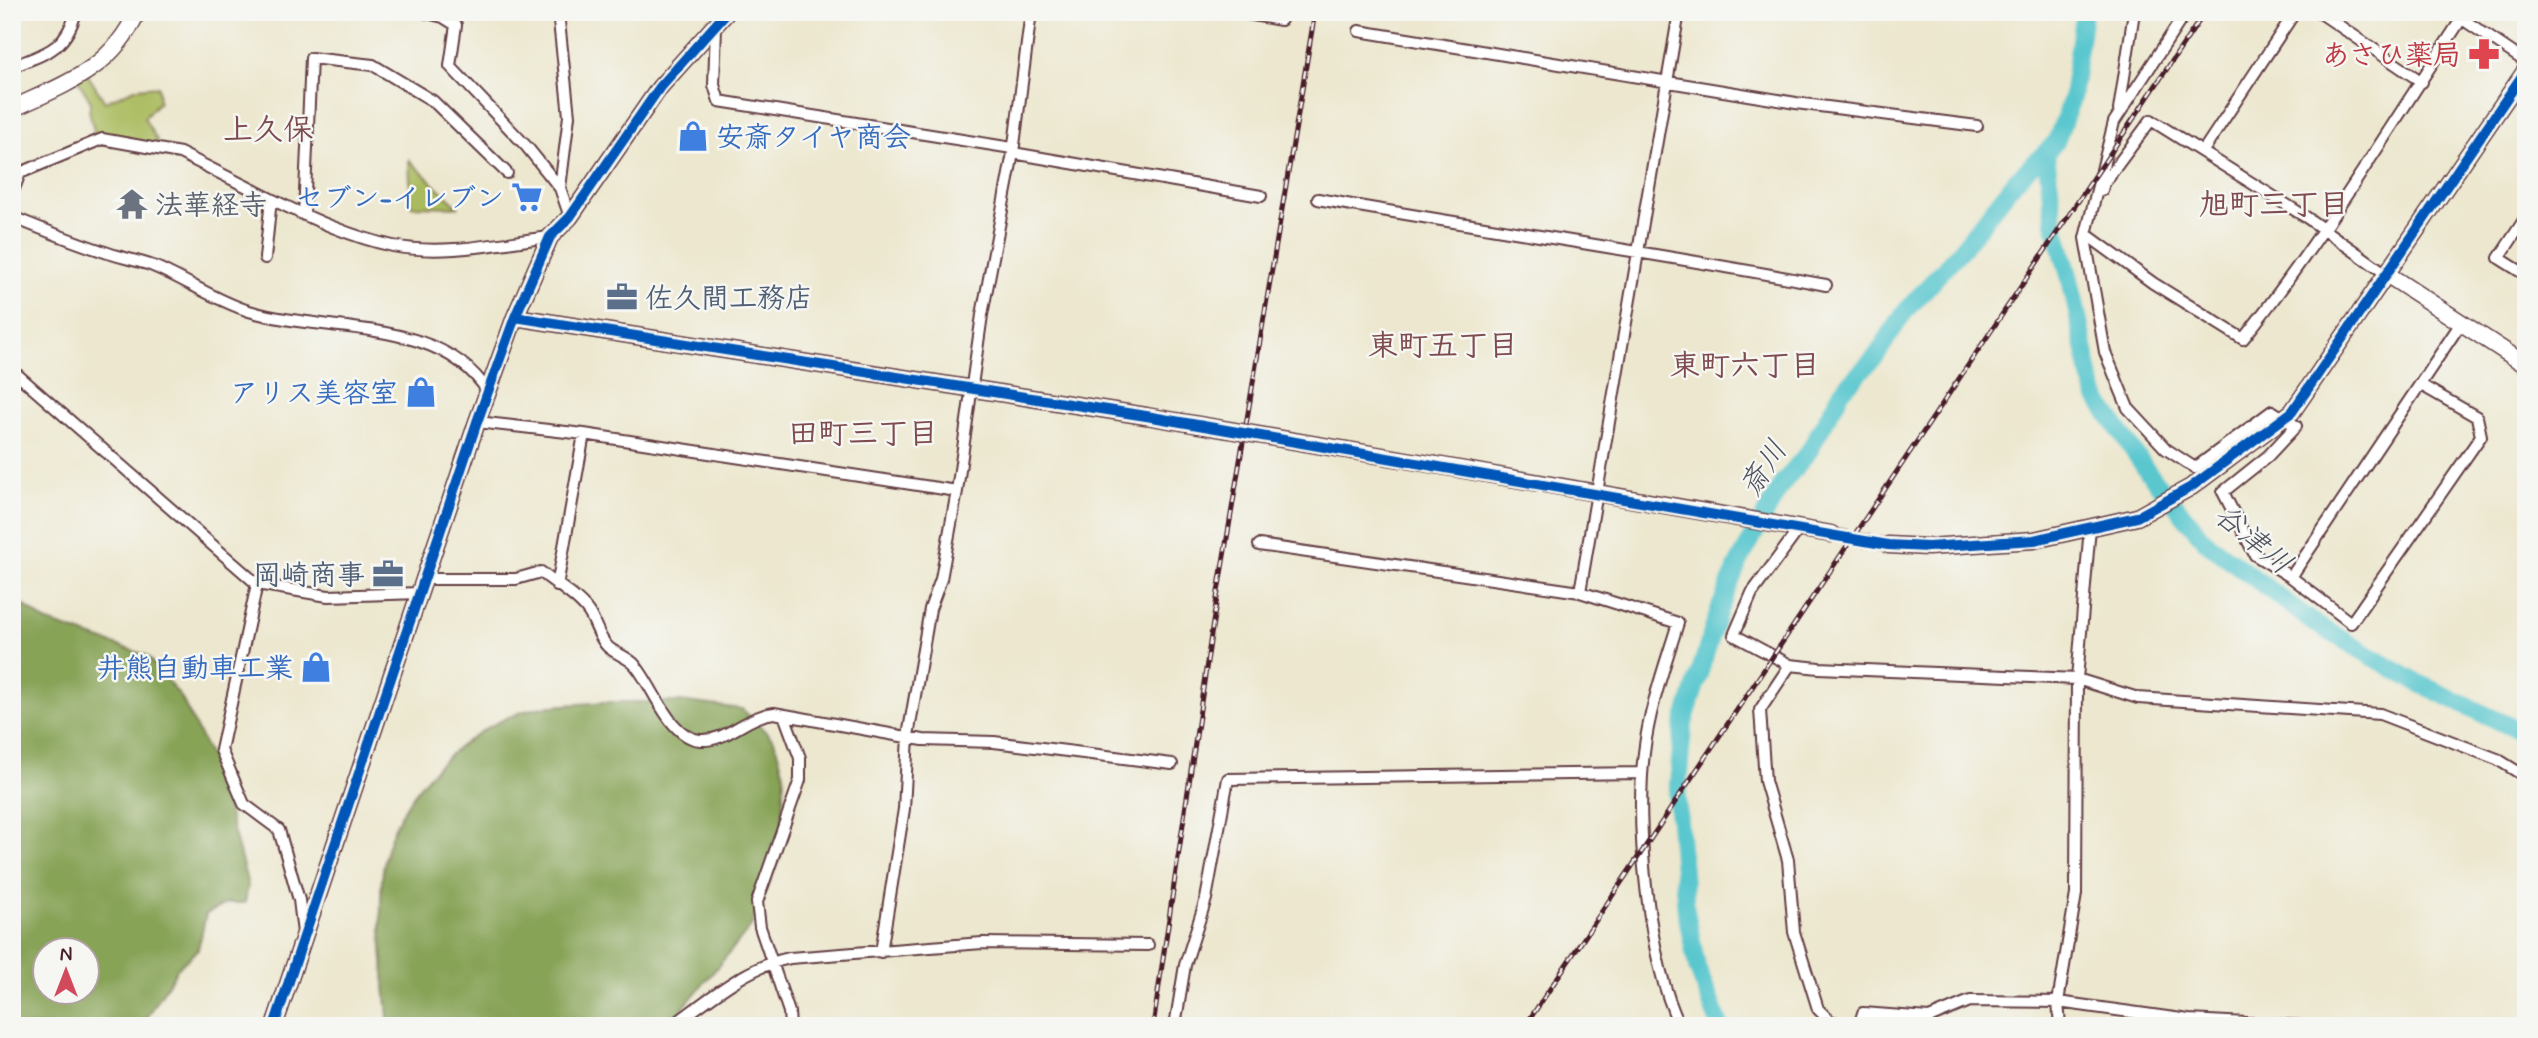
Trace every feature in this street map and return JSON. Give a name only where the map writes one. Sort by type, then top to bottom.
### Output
[{"type":"street","points":[[12,67],[49,54],[65,39],[76,12]]},
{"type":"street","points":[[12,109],[77,79],[108,57],[127,35],[137,12]]},
{"type":"street","points":[[423,12],[443,17],[456,25],[450,66],[527,147],[560,188],[570,217]]},
{"type":"street","points":[[558,12],[569,116],[560,188]]},
{"type":"street","points":[[274,1026],[477,422],[515,317],[550,237],[570,217],[660,87],[727,12]]},
{"type":"street","points":[[881,952],[903,821],[908,736],[930,610],[941,579],[957,491],[982,315],[1012,151],[1031,12]]},
{"type":"street","points":[[1236,12],[1281,20]]},
{"type":"street","points":[[1580,592],[1679,12]]},
{"type":"street","points":[[2134,12],[2119,113],[2087,237],[2095,311],[2115,380],[2128,408],[2166,449],[2195,468],[2272,411],[2296,426],[2268,456],[2222,492],[2255,555],[2291,577],[2350,623],[2481,436],[2477,417],[2421,385]]},
{"type":"street","points":[[2119,113],[2186,12]]},
{"type":"street","points":[[2203,151],[2295,12]]},
{"type":"street","points":[[2319,12],[2422,82]]},
{"type":"street","points":[[2087,237],[2243,340],[2273,302],[2422,82],[2460,14],[2526,62]]},
{"type":"street","points":[[716,27],[714,85],[719,101],[1261,196]]},
{"type":"street","points":[[1359,31],[1796,103],[1977,126]]},
{"type":"street","points":[[304,215],[311,58],[373,65],[433,101],[507,173]]},
{"type":"street","points":[[1888,545],[1928,547],[2034,540],[2137,517],[2191,487],[2285,418],[2292,412],[2526,70]]},
{"type":"street","points":[[2087,237],[2104,183],[2151,120],[2203,151],[2526,365]]},
{"type":"street","points":[[12,194],[20,173],[102,139],[180,153],[304,215],[393,246],[457,248],[550,237]]},
{"type":"street","points":[[265,258],[271,199]]},
{"type":"street","points":[[1318,199],[1492,229],[1639,250],[1826,285]]},
{"type":"street","points":[[2526,217],[2499,258],[2526,275]]},
{"type":"street","points":[[12,218],[103,252],[149,265],[247,311],[304,323],[412,337],[449,354],[488,391]]},
{"type":"street","points":[[515,317],[972,391],[1146,416],[1831,534]]},
{"type":"street","points":[[2291,577],[2461,323]]},
{"type":"street","points":[[12,370],[257,584],[328,596],[516,579],[541,572],[587,610],[597,633],[609,648],[635,664],[664,712],[688,736],[697,740],[713,740],[758,715],[784,715],[923,740],[995,742],[1172,764]]},
{"type":"street","points":[[477,422],[584,434],[957,491]]},
{"type":"street","points":[[557,586],[584,434]]},
{"type":"street","points":[[2060,1026],[2058,1002],[2076,894],[2077,679],[2090,527]]},
{"type":"street","points":[[1795,528],[1752,593],[1734,635],[1790,665],[1873,673],[1940,672],[2077,679],[2138,698],[2380,714],[2497,759],[2526,777]]},
{"type":"street","points":[[1259,545],[1580,592],[1678,623],[1644,750],[1642,822],[1653,934],[1670,1005],[1680,1026]]},
{"type":"street","points":[[257,584],[221,750],[244,804],[265,823],[279,830],[299,900],[304,939]]},
{"type":"street","points":[[1790,665],[1760,710],[1765,781],[1788,860],[1794,932],[1818,1009],[1830,1021],[1848,1026]]},
{"type":"street","points":[[784,715],[800,758],[800,780],[757,902],[760,927],[789,1012],[790,1026]]},
{"type":"street","points":[[1175,1026],[1185,965],[1206,899],[1228,779],[1642,773]]},
{"type":"street","points":[[672,1026],[771,962],[982,943],[1148,945]]},
{"type":"street","points":[[1859,1026],[1863,1013],[1929,1018],[1970,1001],[2058,1002],[2189,1020],[2304,1026]]},
{"type":"green space","points":[[86,72],[105,102],[137,88],[158,86],[159,102],[144,118],[162,149],[96,140],[89,110],[91,102],[77,79]]},
{"type":"green space","points":[[409,160],[458,207],[411,206]]},
{"type":"green space","points":[[12,596],[45,621],[146,655],[181,697],[217,770],[248,885],[245,903],[227,903],[206,914],[198,949],[178,968],[142,1026],[12,1026]]},
{"type":"green space","points":[[603,702],[687,702],[742,709],[774,740],[784,774],[781,855],[750,928],[668,1026],[389,1026],[381,935],[382,886],[388,845],[408,803],[439,765],[477,734],[498,722],[539,708]]},
{"type":"waterway","name":"斎川","points":[[1720,1026],[1697,967],[1686,911],[1677,796],[1683,726],[1719,610],[1738,564],[1782,484],[1809,451],[1842,391],[1876,356],[1903,314],[1960,251],[2016,180],[2056,142],[2072,98],[2084,12]]},
{"type":"waterway","name":"谷津川","points":[[2046,154],[2054,223],[2070,279],[2091,380],[2097,398],[2147,471],[2206,542],[2314,623],[2414,681],[2526,734]]},
{"type":"tunnel","points":[[1831,534],[1888,545]]},
{"type":"railway","points":[[1153,1026],[1213,622],[1315,12]]},
{"type":"railway","points":[[1525,1026],[2205,12]]},
{"type":"cycle path","points":[[274,1026],[477,422],[515,317],[550,237],[570,217],[660,87],[727,12]]},
{"type":"cycle path","points":[[515,317],[1146,416],[1888,545],[1928,547],[2034,540],[2137,517],[2191,487],[2292,412],[2526,70]]},
{"type":"place","name":"あさひ薬局","points":[[2484,54]]},
{"type":"place","name":"安斎タイヤ商会","points":[[693,136]]},
{"type":"place","name":"セブン-イレブン","points":[[527,197]]},
{"type":"place","name":"法華経寺","points":[[132,204]]},
{"type":"place","name":"佐久間工務店","points":[[622,297]]},
{"type":"place","name":"アリス美容室","points":[[421,392]]},
{"type":"place","name":"岡崎商事","points":[[388,574]]},
{"type":"place","name":"井熊自動車工業","points":[[316,667]]},
{"type":"district","name":"上久保","points":[[268,129]]},
{"type":"district","name":"旭町三丁目","points":[[2274,204]]},
{"type":"district","name":"東町五丁目","points":[[1443,345]]},
{"type":"district","name":"東町六丁目","points":[[1745,365]]},
{"type":"district","name":"田町三丁目","points":[[863,433]]}]
